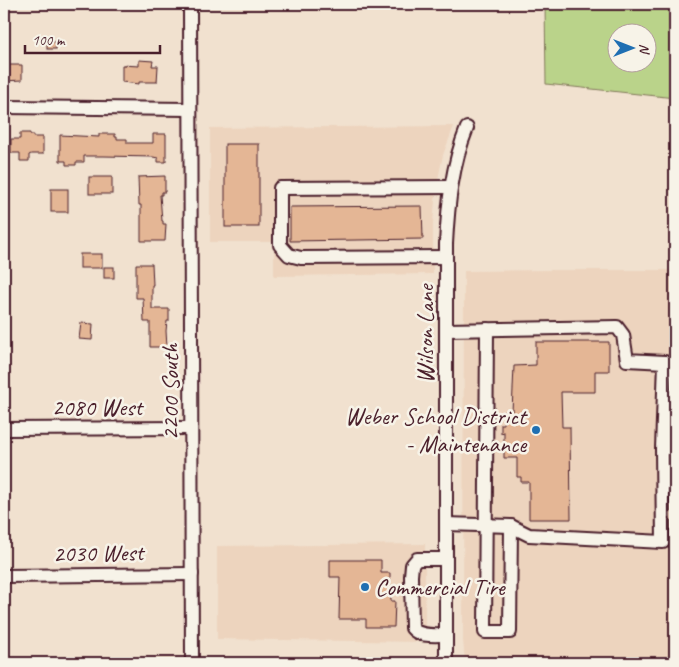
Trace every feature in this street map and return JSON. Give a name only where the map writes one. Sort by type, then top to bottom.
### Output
[{"type":"street","name":"2200 South","points":[[190,4],[192,663]]},
{"type":"street","points":[[4,108],[190,114]]},
{"type":"street","name":"Wilson Lane","points":[[446,663],[446,257],[448,207],[462,142],[468,128]]},
{"type":"street","points":[[446,257],[301,258],[289,255],[280,245],[280,188],[451,187]]},
{"type":"street","points":[[446,330],[617,327],[624,335],[627,360],[665,362],[662,449],[663,542],[529,535],[511,526],[446,524]]},
{"type":"street","points":[[486,329],[485,632],[510,632],[511,526]]},
{"type":"street","name":"2080 West","points":[[4,429],[191,428]]},
{"type":"street","points":[[445,635],[422,634],[415,632],[412,628],[411,576],[412,565],[416,559],[446,559]]},
{"type":"street","name":"2030 West","points":[[4,576],[192,574]]},
{"type":"shaded area","points":[[454,126],[443,155],[436,189],[433,224],[433,274],[274,276],[274,242],[210,242],[210,128]]},
{"type":"shaded area","points":[[675,270],[675,663],[465,663],[463,640],[464,271]]},
{"type":"shaded area","points":[[425,544],[425,642],[217,639],[217,546]]},
{"type":"green space","points":[[545,4],[675,4],[675,98],[546,84]]},
{"type":"building","points":[[47,42],[56,42],[56,49],[47,49]]},
{"type":"building","points":[[139,60],[153,61],[152,66],[158,66],[157,82],[139,82],[139,84],[122,82],[122,65],[139,66]]},
{"type":"building","points":[[4,65],[22,65],[22,80],[4,81]]},
{"type":"building","points":[[20,133],[30,133],[33,137],[43,137],[43,154],[31,154],[29,155],[29,161],[20,161],[20,153],[11,153],[11,139],[20,139]]},
{"type":"building","points":[[99,134],[115,134],[117,139],[127,139],[127,143],[153,143],[153,134],[166,134],[166,162],[158,162],[158,158],[153,157],[104,156],[84,156],[84,162],[76,162],[76,165],[66,165],[66,161],[60,161],[60,135],[99,137]]},
{"type":"building","points":[[225,144],[259,144],[259,227],[225,227]]},
{"type":"building","points":[[165,176],[165,192],[162,192],[162,195],[160,195],[162,221],[163,224],[166,224],[165,241],[141,241],[141,205],[139,205],[138,177]]},
{"type":"building","points":[[89,177],[112,177],[112,194],[89,194]]},
{"type":"building","points":[[51,189],[68,189],[68,212],[51,212]]},
{"type":"building","points":[[422,206],[423,239],[290,241],[290,207]]},
{"type":"building","points":[[80,254],[102,254],[102,268],[80,268]]},
{"type":"building","points":[[136,264],[152,264],[152,309],[169,309],[169,321],[167,321],[166,331],[167,347],[150,347],[150,322],[144,322],[143,298],[136,298]]},
{"type":"building","points":[[104,267],[114,267],[114,278],[104,278]]},
{"type":"building","points":[[81,323],[93,324],[92,340],[79,339]]},
{"type":"building","name":"Weber School District - Maintenance","points":[[536,342],[609,342],[609,371],[595,371],[595,392],[561,392],[562,427],[570,427],[571,519],[529,519],[529,482],[521,482],[521,477],[517,477],[517,458],[504,458],[504,432],[501,433],[501,424],[504,424],[504,412],[512,412],[514,366],[536,365]]},
{"type":"building","name":"Commercial Tire","points":[[330,560],[381,560],[381,573],[390,573],[390,598],[391,601],[395,601],[394,627],[366,627],[366,619],[339,619],[340,577],[330,577]]},
{"type":"place","name":"Weber School District - Maintenance","points":[[536,430]]},
{"type":"place","name":"Commercial Tire","points":[[365,587]]}]
